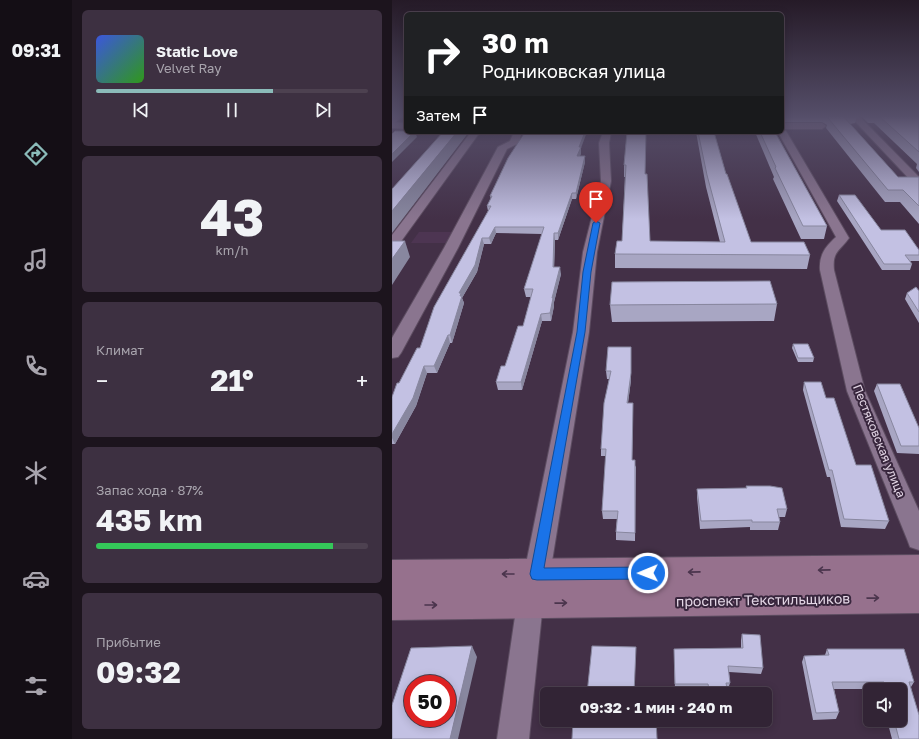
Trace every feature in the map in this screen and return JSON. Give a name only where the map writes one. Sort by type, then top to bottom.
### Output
[{"type":"main road","name":"проспект Текстильщиков","points":[[392,604],[533,589],[919,569]]},
{"type":"main road","name":"проспект Текстильщиков","points":[[392,575],[533,589],[919,598]]},
{"type":"street","points":[[392,244],[462,150]]},
{"type":"street","points":[[392,354],[451,248],[501,150]]},
{"type":"street","points":[[513,739],[533,589],[581,332],[590,252],[606,181],[604,150]]},
{"type":"street","name":"Пестяковская улица","points":[[793,150],[843,238],[831,249],[826,258],[827,270],[856,391],[919,539]]},
{"type":"street","points":[[887,150],[919,183]]},
{"type":"shaded area","points":[[419,232],[453,232],[446,243],[411,243]]},
{"type":"building","points":[[426,150],[442,150],[392,211],[392,189]]},
{"type":"building","points":[[513,150],[579,150],[577,156],[585,156],[576,193],[572,193],[558,233],[554,233],[553,267],[560,267],[552,298],[550,313],[541,314],[521,382],[496,382],[501,366],[505,366],[518,326],[523,326],[533,289],[524,289],[544,227],[495,227],[489,238],[482,238],[475,265],[459,293],[461,293],[460,296],[462,296],[450,335],[448,335],[434,366],[424,366],[413,398],[392,434],[392,397],[397,383],[399,383],[417,348],[420,348],[434,307],[491,206],[487,206],[492,196],[490,196]]},
{"type":"building","points":[[625,150],[646,150],[645,174],[647,174],[650,241],[725,242],[702,150],[719,150],[726,174],[751,242],[804,242],[810,255],[615,254],[617,241],[622,241],[626,165],[624,165]]},
{"type":"building","points":[[768,150],[785,150],[827,226],[803,226],[775,168],[776,167]]},
{"type":"building","points":[[855,150],[874,150],[898,177],[919,177],[919,206],[903,190],[888,190]]},
{"type":"building","points":[[839,195],[855,195],[881,230],[905,230],[919,250],[919,255],[905,255],[912,264],[884,264]]},
{"type":"building","points":[[392,241],[405,241],[392,259]]},
{"type":"building","points":[[770,281],[777,304],[610,305],[612,282]]},
{"type":"building","points":[[916,287],[919,291],[919,312],[907,293]]},
{"type":"building","points":[[793,344],[808,344],[814,358],[798,358]]},
{"type":"building","points":[[608,347],[631,347],[631,373],[627,403],[633,403],[632,460],[635,460],[635,533],[616,532],[618,511],[602,511],[606,449],[601,449],[604,403],[611,371],[606,371]]},
{"type":"building","points":[[804,382],[821,382],[826,398],[834,398],[856,465],[871,465],[889,521],[844,519],[832,470],[829,470]]},
{"type":"building","points":[[877,384],[900,384],[919,428],[919,446],[901,446]]},
{"type":"building","points":[[746,486],[770,486],[782,488],[787,509],[777,509],[780,522],[752,522],[752,520],[701,521],[697,489],[747,488]]},
{"type":"building","points":[[742,634],[760,635],[763,668],[728,666],[730,683],[726,683],[727,687],[709,687],[708,684],[675,684],[674,649],[743,648]]},
{"type":"building","points":[[472,646],[456,714],[456,675],[404,675],[404,727],[453,727],[450,739],[392,739],[392,705],[411,648]]},
{"type":"building","points":[[592,646],[636,647],[634,687],[588,687]]},
{"type":"building","points":[[827,649],[904,649],[914,682],[909,682],[919,715],[919,739],[899,739],[896,727],[907,727],[907,683],[832,682],[839,712],[816,713],[804,656],[829,655]]},
{"type":"building","points":[[573,727],[656,727],[657,739],[572,739]]},
{"type":"route","points":[[596,223],[587,272],[581,332],[537,574],[648,573]]}]
